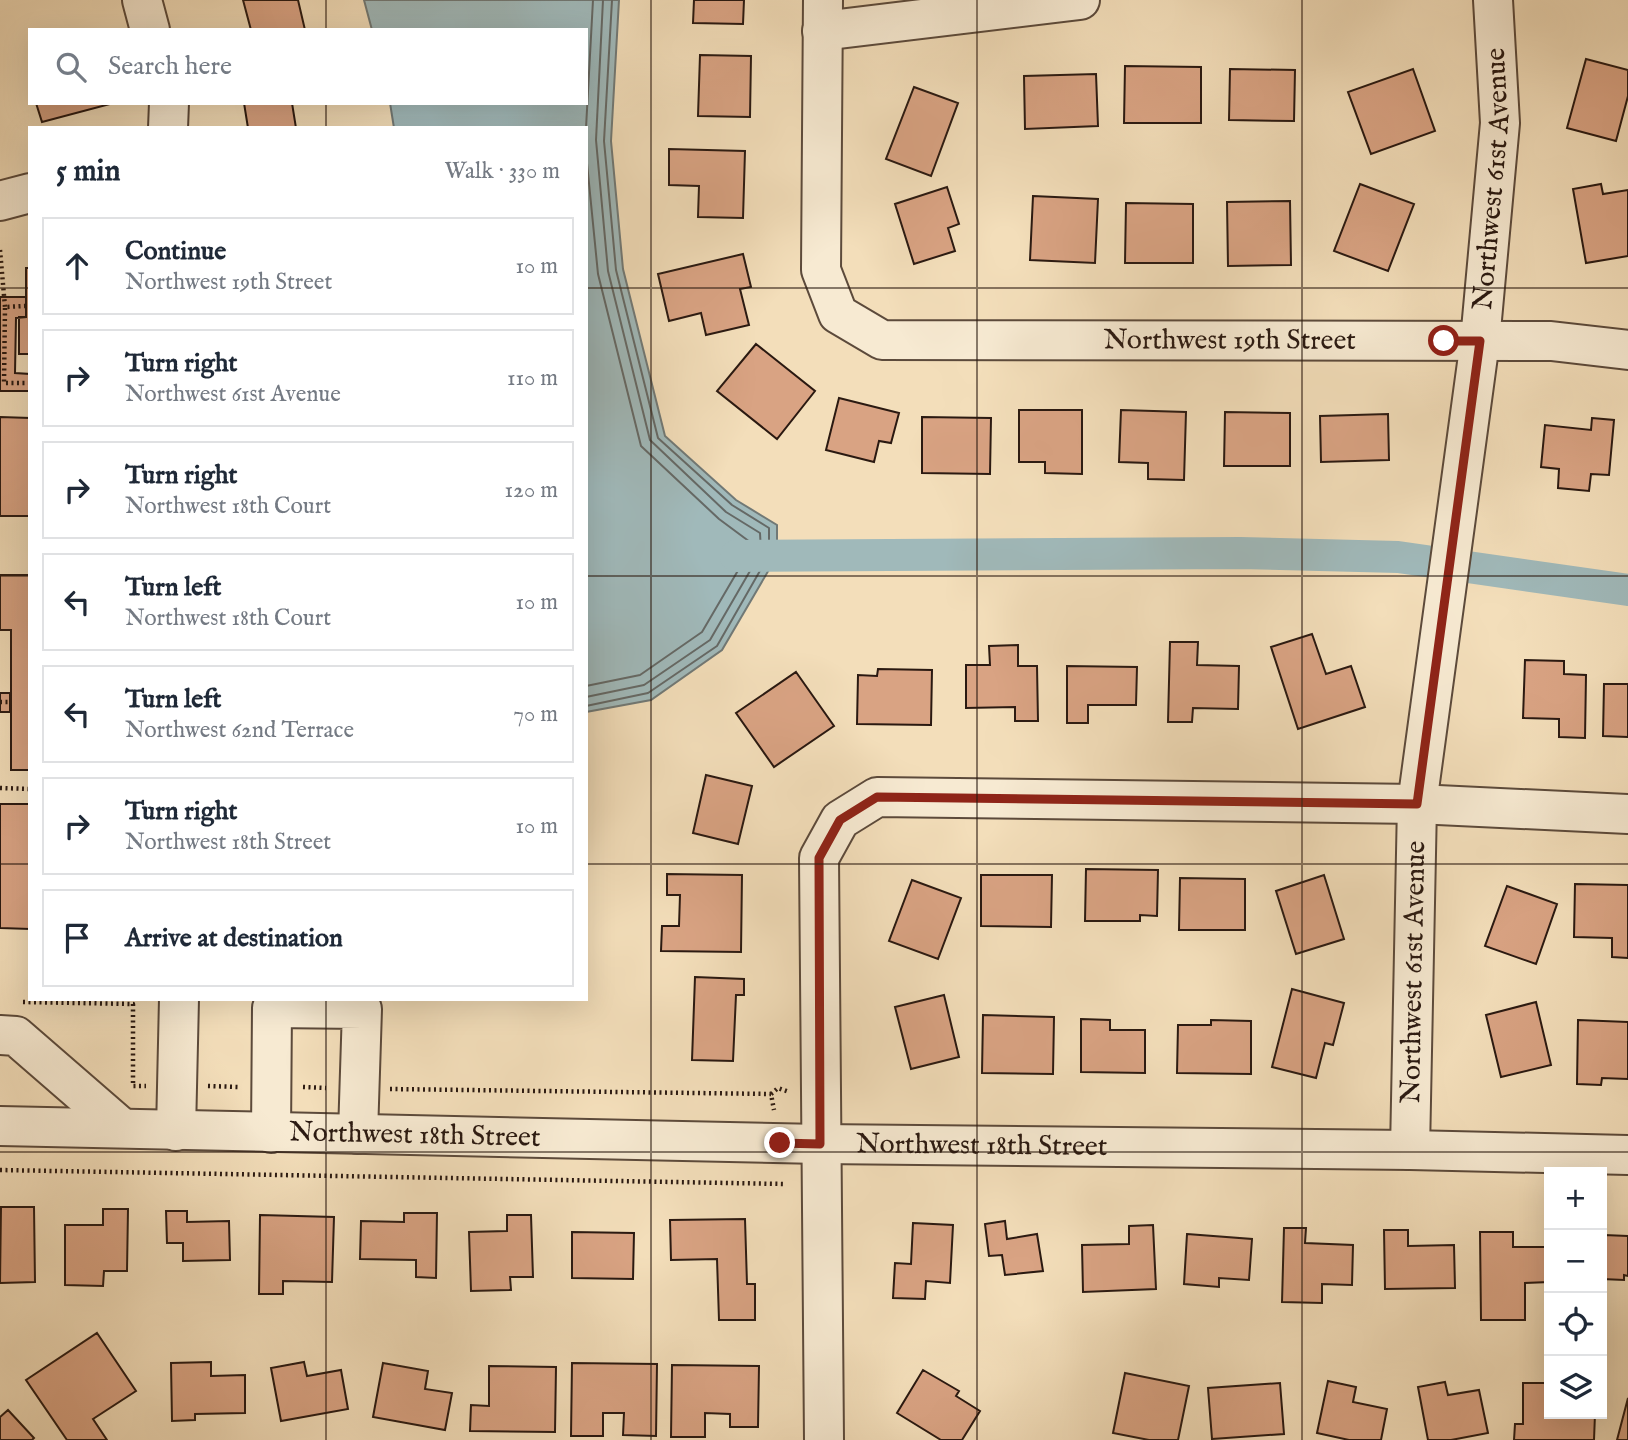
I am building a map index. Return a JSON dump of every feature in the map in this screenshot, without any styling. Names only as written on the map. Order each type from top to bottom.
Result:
[{"type":"street","points":[[142,0],[149,28]]},
{"type":"street","points":[[823,15],[1080,0]]},
{"type":"street","name":"Northwest 61st Avenue","points":[[1410,1150],[1417,804],[1480,341],[1500,122],[1493,0]]},
{"type":"street","name":"Northwest 19th Street","points":[[823,15],[821,270],[838,314],[882,340],[1551,341],[1628,350]]},
{"type":"street","points":[[168,126],[169,105]]},
{"type":"street","points":[[0,201],[28,194]]},
{"type":"street","points":[[824,1440],[819,858],[840,820],[877,797],[1417,804],[1628,814]]},
{"type":"street","points":[[0,1035],[16,1036],[151,1129],[179,1001]]},
{"type":"street","points":[[271,1133],[272,1008],[362,1009],[358,1134]]},
{"type":"street","name":"Northwest 18th Street","points":[[0,1126],[820,1144],[1628,1155]]},
{"type":"path","points":[[0,250],[4,261],[4,383],[28,383]]},
{"type":"path","points":[[5,307],[26,306]]},
{"type":"path","points":[[0,702],[10,702]]},
{"type":"path","points":[[0,788],[28,789]]},
{"type":"path","points":[[16,1000],[28,1000]]},
{"type":"path","points":[[74,1001],[133,1002],[133,1086],[155,1086],[151,1129],[156,1173]]},
{"type":"path","points":[[0,1170],[785,1184]]},
{"type":"water","points":[[364,0],[619,0],[611,141],[623,269],[665,436],[736,500],[777,525],[777,556],[722,650],[651,700],[588,712],[588,126],[394,126],[390,105],[588,105],[588,28],[371,28]]},
{"type":"building","points":[[243,0],[298,0],[305,28],[250,28]]},
{"type":"building","points":[[694,0],[744,0],[743,24],[693,23]]},
{"type":"building","points":[[700,55],[751,56],[750,117],[698,116]]},
{"type":"building","points":[[1586,59],[1628,70],[1628,96],[1616,141],[1567,128]]},
{"type":"building","points":[[1125,66],[1201,67],[1201,123],[1124,123]]},
{"type":"building","points":[[1230,69],[1295,70],[1294,121],[1229,120]]},
{"type":"building","points":[[1413,69],[1435,131],[1371,154],[1348,92]]},
{"type":"building","points":[[1096,74],[1098,126],[1025,129],[1024,76]]},
{"type":"building","points":[[914,87],[958,103],[931,176],[886,159]]},
{"type":"building","points":[[37,105],[106,105],[42,122]]},
{"type":"building","points":[[244,105],[292,105],[296,126],[248,126]]},
{"type":"building","points":[[669,149],[745,151],[743,218],[698,217],[699,186],[669,185]]},
{"type":"building","points":[[1360,184],[1414,204],[1388,271],[1334,251]]},
{"type":"building","points":[[1601,184],[1603,194],[1628,190],[1628,256],[1586,263],[1573,189]]},
{"type":"building","points":[[947,187],[959,224],[948,228],[955,251],[914,264],[895,204]]},
{"type":"building","points":[[1033,196],[1098,199],[1095,263],[1030,260]]},
{"type":"building","points":[[1290,201],[1291,265],[1228,266],[1227,202]]},
{"type":"building","points":[[1126,203],[1193,204],[1193,263],[1125,263]]},
{"type":"building","points":[[743,254],[751,287],[740,289],[749,325],[706,335],[701,313],[669,321],[658,274]]},
{"type":"building","points":[[28,268],[28,354],[19,354],[19,317],[26,317]]},
{"type":"building","points":[[0,297],[26,297],[26,317],[16,318],[15,373],[28,374],[28,391],[0,391]]},
{"type":"building","points":[[756,344],[815,391],[777,439],[717,391]]},
{"type":"building","points":[[839,398],[899,413],[891,443],[879,441],[874,462],[826,450]]},
{"type":"building","points":[[1019,410],[1082,410],[1082,474],[1045,473],[1045,462],[1019,462]]},
{"type":"building","points":[[1121,410],[1186,412],[1184,480],[1148,479],[1148,463],[1119,462]]},
{"type":"building","points":[[1225,412],[1290,413],[1290,466],[1224,466]]},
{"type":"building","points":[[1388,414],[1389,460],[1321,462],[1320,416]]},
{"type":"building","points":[[0,417],[28,418],[28,516],[0,516]]},
{"type":"building","points":[[922,417],[991,418],[990,474],[922,473]]},
{"type":"building","points":[[1592,418],[1614,420],[1609,475],[1591,474],[1589,491],[1558,488],[1559,469],[1541,467],[1545,425],[1591,430]]},
{"type":"building","points":[[0,575],[28,575],[28,770],[11,770],[11,630],[0,630]]},
{"type":"building","points":[[1312,634],[1326,674],[1351,666],[1365,707],[1298,729],[1271,647]]},
{"type":"building","points":[[1170,642],[1198,642],[1197,665],[1239,666],[1238,709],[1193,708],[1192,722],[1168,722]]},
{"type":"building","points":[[1018,645],[1018,666],[1037,666],[1038,721],[1015,721],[1015,707],[966,708],[966,665],[990,665],[989,646]]},
{"type":"building","points":[[1525,660],[1564,661],[1564,674],[1586,675],[1585,738],[1559,737],[1559,719],[1523,718]]},
{"type":"building","points":[[1067,666],[1137,667],[1136,705],[1088,705],[1088,723],[1067,723]]},
{"type":"building","points":[[878,669],[932,670],[931,725],[857,724],[858,675],[877,676]]},
{"type":"building","points":[[796,672],[834,726],[774,767],[736,713]]},
{"type":"building","points":[[1604,684],[1628,684],[1628,737],[1603,736]]},
{"type":"building","points":[[0,693],[10,693],[10,712],[0,712]]},
{"type":"building","points":[[706,775],[752,786],[738,844],[693,833]]},
{"type":"building","points":[[0,804],[28,804],[28,929],[0,928]]},
{"type":"building","points":[[1086,869],[1158,870],[1157,916],[1140,915],[1140,921],[1085,921]]},
{"type":"building","points":[[667,874],[742,875],[741,952],[661,951],[662,926],[679,926],[680,895],[667,895]]},
{"type":"building","points":[[981,875],[1052,875],[1051,927],[981,926]]},
{"type":"building","points":[[1324,875],[1344,939],[1296,954],[1276,891]]},
{"type":"building","points":[[1180,878],[1245,879],[1245,930],[1179,930]]},
{"type":"building","points":[[912,880],[961,898],[938,959],[889,941]]},
{"type":"building","points":[[1575,884],[1628,885],[1628,958],[1612,957],[1612,938],[1574,937]]},
{"type":"building","points":[[1507,886],[1557,904],[1536,964],[1485,946]]},
{"type":"building","points":[[695,977],[744,979],[744,995],[736,995],[733,1061],[692,1060]]},
{"type":"building","points":[[1292,989],[1344,1003],[1333,1045],[1325,1043],[1316,1078],[1272,1067]]},
{"type":"building","points":[[944,995],[959,1057],[911,1069],[895,1007]]},
{"type":"building","points":[[1536,1002],[1551,1065],[1501,1077],[1486,1015]]},
{"type":"building","points":[[983,1015],[1054,1017],[1053,1074],[982,1073]]},
{"type":"building","points":[[1081,1019],[1110,1020],[1110,1030],[1145,1030],[1145,1073],[1081,1072]]},
{"type":"building","points":[[1211,1020],[1251,1021],[1251,1074],[1177,1073],[1178,1025],[1211,1025]]},
{"type":"building","points":[[1578,1020],[1628,1022],[1628,1079],[1602,1078],[1601,1085],[1577,1084]]},
{"type":"building","points":[[1,1207],[34,1207],[35,1282],[0,1283]]},
{"type":"building","points":[[103,1209],[128,1209],[127,1271],[104,1271],[103,1286],[65,1285],[65,1225],[103,1225]]},
{"type":"building","points":[[166,1211],[187,1211],[187,1222],[229,1221],[230,1260],[183,1261],[183,1243],[167,1243]]},
{"type":"building","points":[[404,1213],[437,1213],[436,1278],[416,1277],[416,1260],[360,1259],[361,1221],[404,1222]]},
{"type":"building","points":[[260,1215],[334,1217],[332,1282],[283,1281],[283,1294],[259,1294]]},
{"type":"building","points":[[507,1215],[531,1215],[533,1277],[510,1277],[511,1290],[471,1291],[469,1232],[507,1231]]},
{"type":"building","points":[[745,1219],[747,1284],[755,1284],[755,1320],[719,1320],[717,1259],[671,1260],[670,1220]]},
{"type":"building","points":[[1005,1221],[1007,1239],[1037,1234],[1043,1271],[1005,1275],[1002,1255],[989,1256],[985,1224]]},
{"type":"building","points":[[913,1223],[953,1225],[950,1283],[926,1281],[925,1299],[893,1298],[895,1263],[911,1264]]},
{"type":"building","points":[[1153,1225],[1156,1289],[1083,1292],[1082,1245],[1129,1244],[1129,1226]]},
{"type":"building","points":[[1284,1228],[1306,1228],[1305,1243],[1353,1245],[1352,1285],[1322,1284],[1322,1303],[1282,1302]]},
{"type":"building","points":[[1384,1230],[1408,1230],[1408,1246],[1454,1245],[1455,1288],[1385,1289]]},
{"type":"building","points":[[572,1232],[634,1233],[633,1279],[572,1278]]},
{"type":"building","points":[[1480,1232],[1513,1232],[1513,1247],[1544,1247],[1544,1282],[1525,1283],[1525,1320],[1481,1320]]},
{"type":"building","points":[[1187,1234],[1252,1239],[1249,1280],[1219,1278],[1219,1287],[1184,1284]]},
{"type":"building","points":[[1607,1235],[1628,1236],[1628,1276],[1624,1275],[1624,1280],[1607,1279]]},
{"type":"building","points":[[97,1333],[136,1391],[93,1419],[107,1440],[67,1440],[26,1380]]},
{"type":"building","points":[[211,1362],[211,1376],[245,1375],[245,1413],[195,1414],[195,1420],[172,1421],[171,1363]]},
{"type":"building","points":[[304,1362],[307,1376],[341,1370],[348,1409],[281,1421],[271,1368]]},
{"type":"building","points":[[383,1363],[428,1371],[425,1389],[452,1393],[445,1430],[373,1417]]},
{"type":"building","points":[[572,1363],[657,1364],[656,1436],[623,1435],[624,1413],[603,1413],[603,1436],[571,1436]]},
{"type":"building","points":[[672,1365],[759,1366],[758,1427],[730,1427],[730,1414],[705,1413],[705,1437],[671,1437]]},
{"type":"building","points":[[489,1366],[556,1367],[555,1432],[470,1431],[471,1405],[489,1406]]},
{"type":"building","points":[[923,1370],[959,1391],[956,1396],[980,1411],[962,1440],[941,1440],[897,1413]]},
{"type":"building","points":[[1125,1373],[1189,1386],[1178,1440],[1149,1440],[1113,1433]]},
{"type":"building","points":[[1328,1381],[1356,1387],[1353,1402],[1387,1409],[1381,1440],[1349,1440],[1317,1433]]},
{"type":"building","points":[[1445,1382],[1448,1395],[1479,1390],[1488,1433],[1451,1440],[1428,1440],[1418,1387]]},
{"type":"building","points":[[1280,1383],[1284,1434],[1212,1439],[1208,1388]]},
{"type":"building","points":[[1523,1383],[1544,1383],[1544,1419],[1595,1419],[1594,1440],[1514,1440],[1515,1424],[1523,1424]]},
{"type":"building","points":[[1628,1398],[1628,1440],[1617,1440]]},
{"type":"building","points":[[8,1410],[34,1438],[32,1440],[0,1440],[0,1417]]},
{"type":"waterway","points":[[736,556],[1240,553],[1398,557],[1628,590]]},
{"type":"route","points":[[780,1143],[820,1144],[819,858],[840,820],[877,797],[1417,804],[1480,341],[1444,341]]}]
